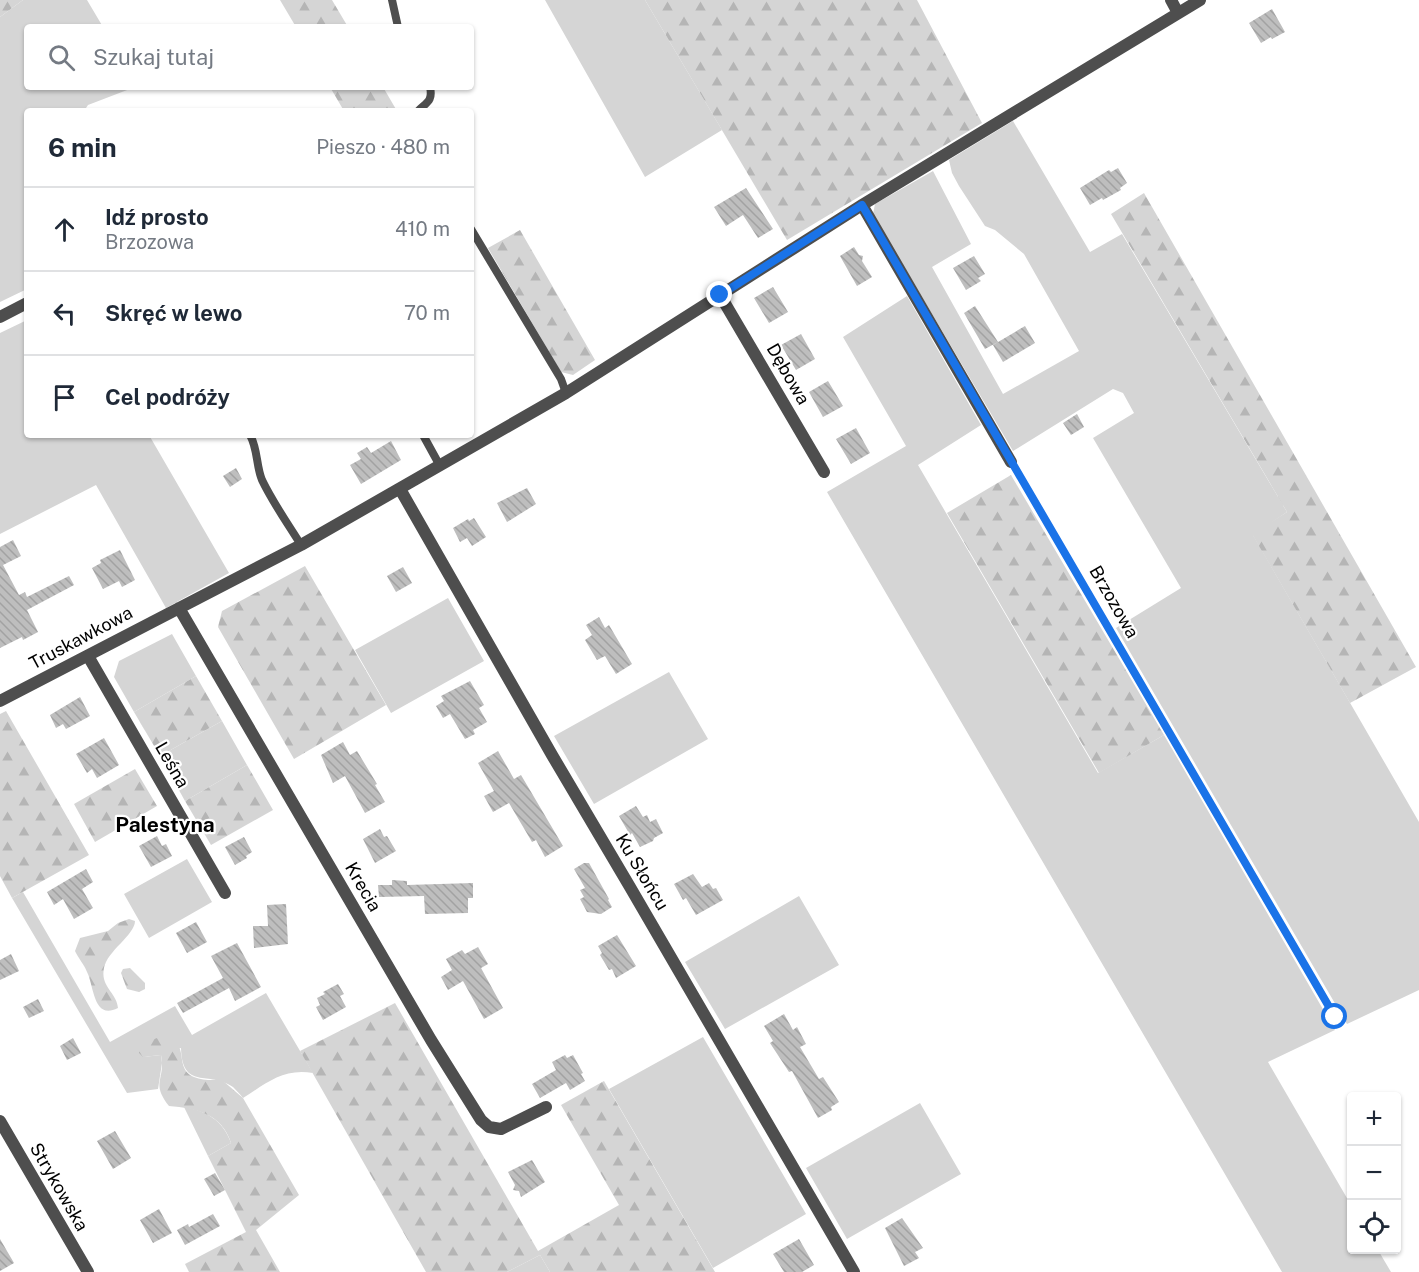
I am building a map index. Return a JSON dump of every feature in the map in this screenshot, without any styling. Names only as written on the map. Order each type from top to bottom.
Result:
[{"type":"street","points":[[1171,0],[1178,13]]},
{"type":"street","name":"Truskawkowa","points":[[0,701],[301,545],[566,393],[862,205],[1200,0]]},
{"type":"street","points":[[862,205],[1011,462]]},
{"type":"street","name":"Dębowa","points":[[720,295],[824,472]]},
{"type":"street","points":[[0,317],[24,305]]},
{"type":"street","name":"Ku Słońcu","points":[[400,489],[552,755],[854,1272]]},
{"type":"street","name":"Krecia","points":[[179,608],[431,1040],[481,1120],[489,1126],[501,1129],[546,1107]]},
{"type":"street","name":"Leśna","points":[[88,656],[225,893]]},
{"type":"street","name":"Strykowska","points":[[0,1121],[88,1272]]},
{"type":"lane","points":[[392,0],[397,24]]},
{"type":"lane","points":[[422,108],[429,102],[432,95],[431,90]]},
{"type":"lane","points":[[474,234],[561,379],[566,393]]},
{"type":"lane","points":[[252,438],[256,464],[262,481],[301,545]]},
{"type":"lane","points":[[425,438],[440,466]]},
{"type":"path","name":"Brzozowa","points":[[1011,462],[1335,1017]]},
{"type":"green space","points":[[0,0],[23,0],[0,17]]},
{"type":"green space","points":[[23,0],[87,0],[101,24],[24,24],[24,90],[127,90],[88,105],[86,108],[24,108],[24,290],[0,302],[0,17]]},
{"type":"green space","points":[[280,0],[332,0],[346,24],[294,24]]},
{"type":"green space","points":[[545,0],[645,0],[722,130],[645,177]]},
{"type":"green space","points":[[645,0],[917,0],[982,123],[787,240]]},
{"type":"green space","points":[[332,90],[385,90],[395,108],[342,108]]},
{"type":"green space","points":[[1013,121],[1090,252],[1122,234],[1287,512],[1253,535],[1419,822],[1419,990],[1347,1024],[1116,628],[1181,588],[1093,438],[1134,413],[1123,393],[1113,389],[1013,451],[873,214],[875,204],[933,171],[971,244],[932,267],[1003,394],[1079,351],[1024,254],[995,230],[985,226],[952,173],[949,160]]},
{"type":"green space","points":[[1144,193],[1416,667],[1350,703],[1252,534],[1287,512],[1111,214]]},
{"type":"green space","points":[[520,230],[595,360],[573,375],[561,372],[488,248]]},
{"type":"green space","points":[[907,296],[981,425],[918,465],[1098,773],[1164,735],[1335,1030],[1268,1062],[1347,1198],[1347,1254],[1380,1254],[1391,1272],[1282,1272],[827,492],[906,446],[843,337]]},
{"type":"green space","points":[[24,321],[24,438],[151,438],[229,573],[166,608],[96,485],[0,534],[0,333]]},
{"type":"green space","points":[[1011,475],[1164,735],[1099,773],[947,513]]},
{"type":"green space","points":[[305,566],[386,705],[294,759],[218,627],[222,611]]},
{"type":"green space","points":[[448,598],[484,661],[391,713],[355,650]]},
{"type":"green space","points":[[172,634],[196,676],[134,712],[114,677],[119,661]]},
{"type":"green space","points":[[669,672],[708,739],[594,804],[554,736]]},
{"type":"green space","points":[[196,676],[222,721],[160,756],[134,712]]},
{"type":"green space","points":[[6,711],[89,855],[12,898],[0,876],[0,714]]},
{"type":"green space","points":[[222,721],[247,765],[185,801],[160,756]]},
{"type":"green space","points":[[247,765],[273,810],[211,845],[185,801]]},
{"type":"green space","points":[[135,769],[157,806],[95,842],[74,804]]},
{"type":"green space","points":[[187,859],[212,902],[149,938],[124,894]]},
{"type":"green space","points":[[23,892],[110,1042],[175,1006],[192,1035],[266,993],[313,1073],[284,1075],[243,1098],[233,1087],[224,1082],[192,1075],[186,1070],[181,1048],[143,1057],[161,1055],[158,1089],[127,1093],[12,898]]},
{"type":"green space","points":[[799,896],[839,965],[725,1029],[685,962]]},
{"type":"green space","points":[[129,919],[135,921],[134,926],[110,955],[103,975],[118,1008],[110,1011],[104,1010],[96,1000],[87,972],[75,951],[80,938],[108,931],[118,923]]},
{"type":"green space","points":[[130,968],[145,983],[145,989],[139,992],[127,989],[121,973],[123,969]]},
{"type":"green space","points":[[395,1003],[538,1251],[619,1205],[561,1105],[604,1081],[715,1272],[550,1272],[540,1255],[507,1272],[426,1272],[300,1051]]},
{"type":"green space","points":[[703,1037],[806,1214],[713,1268],[609,1089]]},
{"type":"green space","points":[[157,1038],[176,1042],[184,1067],[194,1077],[222,1080],[243,1098],[299,1195],[256,1230],[280,1272],[189,1272],[185,1264],[246,1232],[208,1156],[231,1143],[227,1133],[215,1119],[207,1114],[169,1106],[163,1098],[159,1086],[162,1070],[161,1055],[143,1057],[137,1046]]},
{"type":"green space","points":[[920,1103],[961,1174],[847,1239],[806,1168]]},
{"type":"green space","points":[[184,1107],[200,1111],[213,1118],[223,1128],[231,1143],[208,1156]]},
{"type":"green space","points":[[540,1255],[550,1272],[507,1272]]},
{"type":"building","points":[[1272,9],[1285,32],[1261,43],[1249,23]]},
{"type":"building","points":[[1118,168],[1127,183],[1120,188],[1121,190],[1090,205],[1080,188],[1109,170],[1111,172]]},
{"type":"building","points":[[746,188],[773,229],[758,238],[743,215],[726,226],[714,207]]},
{"type":"building","points":[[854,247],[859,255],[863,256],[862,261],[872,277],[857,286],[840,256]]},
{"type":"building","points":[[974,256],[985,274],[978,278],[981,281],[966,290],[953,268]]},
{"type":"building","points":[[773,287],[788,312],[769,323],[754,298]]},
{"type":"building","points":[[975,306],[998,342],[985,349],[964,313]]},
{"type":"building","points":[[1025,326],[1035,343],[1003,362],[993,345]]},
{"type":"building","points":[[801,334],[815,359],[796,370],[781,345]]},
{"type":"building","points":[[828,381],[843,406],[823,417],[809,392]]},
{"type":"building","points":[[1077,414],[1084,427],[1071,435],[1063,423]]},
{"type":"building","points":[[856,428],[870,453],[851,464],[836,439]]},
{"type":"building","points":[[391,441],[401,460],[361,484],[350,465],[361,459],[357,453],[367,447],[371,453]]},
{"type":"building","points":[[236,468],[242,479],[230,487],[223,476]]},
{"type":"building","points":[[527,488],[536,504],[507,522],[497,503]]},
{"type":"building","points":[[474,518],[486,537],[472,546],[467,538],[460,542],[453,528]]},
{"type":"building","points":[[13,540],[21,556],[3,565],[19,595],[25,592],[27,597],[69,576],[74,585],[27,610],[38,632],[0,648],[0,547]]},
{"type":"building","points":[[120,550],[135,580],[122,587],[119,581],[103,589],[92,568],[101,563],[100,560]]},
{"type":"building","points":[[403,567],[412,583],[396,592],[387,576]]},
{"type":"building","points":[[599,617],[605,628],[609,625],[632,664],[616,674],[605,656],[597,660],[585,640],[592,635],[586,625]]},
{"type":"building","points":[[470,681],[484,705],[479,708],[487,722],[473,730],[475,734],[465,739],[450,714],[443,718],[436,706],[444,701],[441,696]]},
{"type":"building","points":[[80,697],[90,716],[66,729],[63,724],[56,728],[50,715]]},
{"type":"building","points":[[104,738],[119,765],[97,778],[92,769],[87,773],[76,754]]},
{"type":"building","points":[[343,742],[350,755],[357,751],[385,802],[365,813],[345,776],[333,783],[321,755]]},
{"type":"building","points":[[498,751],[514,779],[521,775],[563,846],[545,857],[536,840],[532,842],[509,803],[493,812],[484,796],[494,791],[478,763]]},
{"type":"building","points":[[636,806],[643,817],[647,815],[650,822],[656,819],[663,833],[640,847],[619,816]]},
{"type":"building","points":[[380,829],[396,851],[375,863],[363,839]]},
{"type":"building","points":[[157,836],[162,846],[166,844],[172,856],[151,867],[139,846]]},
{"type":"building","points":[[244,837],[252,852],[235,865],[225,847]]},
{"type":"building","points":[[584,863],[589,863],[612,907],[601,914],[587,912],[580,899],[584,897],[580,890],[585,888],[574,869]]},
{"type":"building","points":[[86,869],[93,882],[82,889],[93,908],[74,919],[63,899],[54,905],[47,892]]},
{"type":"building","points":[[693,874],[702,887],[709,883],[713,889],[716,888],[723,900],[696,915],[686,898],[683,900],[674,884]]},
{"type":"building","points":[[392,880],[407,881],[407,885],[473,883],[473,898],[468,898],[468,913],[425,914],[424,896],[379,897],[378,885],[392,885]]},
{"type":"building","points":[[286,904],[288,944],[254,948],[253,926],[268,926],[267,905]]},
{"type":"building","points":[[196,922],[207,942],[187,953],[176,933]]},
{"type":"building","points":[[617,935],[636,966],[616,978],[612,969],[609,970],[600,955],[602,953],[598,946]]},
{"type":"building","points":[[237,943],[261,987],[235,1001],[229,988],[183,1013],[177,1003],[223,978],[211,956]]},
{"type":"building","points":[[478,947],[488,964],[481,968],[503,1008],[484,1019],[463,981],[448,990],[441,977],[452,970],[446,959],[462,950],[465,954]]},
{"type":"building","points":[[11,954],[19,971],[0,980],[0,960]]},
{"type":"building","points":[[338,984],[344,994],[340,996],[346,1007],[323,1020],[316,1007],[320,1005],[317,998]]},
{"type":"building","points":[[38,999],[44,1011],[29,1018],[23,1007]]},
{"type":"building","points":[[784,1014],[793,1030],[797,1027],[806,1044],[800,1047],[819,1079],[823,1077],[839,1102],[831,1107],[832,1110],[818,1118],[792,1071],[789,1072],[770,1043],[773,1041],[764,1026]]},
{"type":"building","points":[[73,1038],[81,1053],[67,1060],[60,1046]]},
{"type":"building","points":[[565,1055],[567,1058],[573,1055],[585,1081],[570,1090],[566,1083],[540,1098],[532,1084],[556,1070],[552,1062]]},
{"type":"building","points":[[115,1131],[131,1158],[113,1169],[97,1141]]},
{"type":"building","points":[[532,1160],[545,1182],[521,1197],[519,1191],[513,1190],[515,1185],[508,1172]]},
{"type":"building","points":[[215,1173],[225,1190],[214,1196],[204,1179]]},
{"type":"building","points":[[159,1209],[172,1233],[153,1243],[140,1220]]},
{"type":"building","points":[[213,1214],[220,1226],[185,1245],[177,1230],[188,1224],[189,1227]]},
{"type":"building","points":[[902,1218],[923,1248],[915,1252],[919,1258],[904,1266],[885,1228]]},
{"type":"building","points":[[0,1239],[14,1263],[0,1271]]},
{"type":"building","points":[[799,1239],[814,1265],[802,1272],[784,1272],[773,1254]]},
{"type":"district","name":"Palestyna","points":[[165,825]]},
{"type":"route","points":[[720,295],[862,205],[1335,1017]]}]
